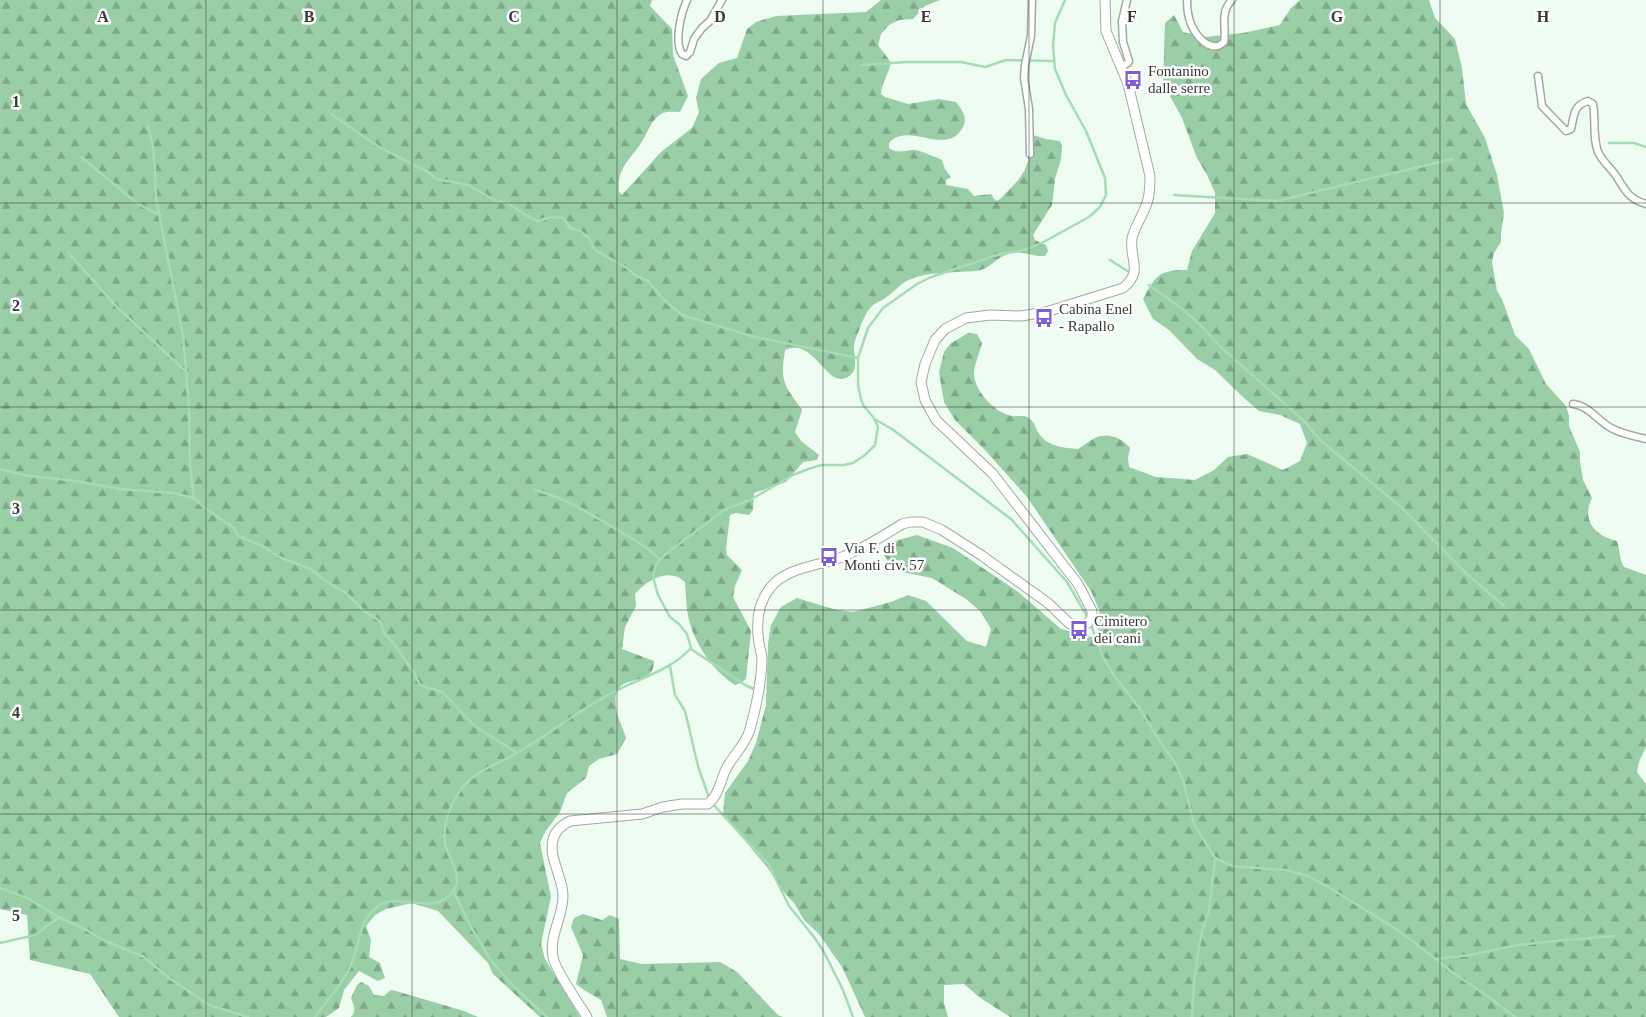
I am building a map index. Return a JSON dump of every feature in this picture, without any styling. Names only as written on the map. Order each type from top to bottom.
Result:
[{"type":"street","points":[[687,0],[680,21],[678,49],[686,56],[690,52],[694,39],[710,20],[722,0]]},
{"type":"street","points":[[1030,154],[1029,109],[1024,78],[1031,36],[1032,0]]},
{"type":"street","points":[[587,1017],[553,959],[552,936],[563,895],[551,847],[556,831],[570,821],[642,814],[663,807],[682,804],[708,804],[714,799],[726,770],[747,738],[750,728],[762,658],[758,615],[762,601],[777,580],[787,574],[842,557],[902,524],[923,522],[942,530],[981,555],[1048,603],[1070,624],[1079,626],[1088,623],[1092,618],[1092,611],[1078,584],[993,474],[936,420],[925,400],[921,382],[925,364],[935,340],[945,328],[966,318],[990,315],[1021,316],[1046,312],[1123,288],[1130,283],[1135,274],[1132,247],[1133,236],[1147,202],[1150,191],[1150,176],[1128,84],[1106,31],[1105,0]]},
{"type":"street","points":[[1120,67],[1128,63],[1123,42],[1122,21],[1127,0]]},
{"type":"street","points":[[1187,0],[1187,8],[1192,26],[1201,40],[1207,45],[1216,47],[1221,46],[1224,42],[1224,12],[1232,0]]},
{"type":"street","points":[[1538,76],[1542,106],[1566,131],[1571,129],[1573,115],[1582,103],[1588,101],[1593,104],[1595,134],[1599,154],[1616,175],[1627,194],[1638,202],[1646,204]]},
{"type":"street","points":[[1573,404],[1585,407],[1597,418],[1621,433],[1646,439]]},
{"type":"green space","points":[[0,0],[652,0],[650,6],[672,29],[673,55],[688,96],[680,112],[663,113],[652,124],[622,170],[619,192],[622,195],[661,152],[692,128],[699,112],[696,98],[701,79],[719,63],[737,58],[747,29],[756,22],[776,16],[866,12],[881,0],[940,0],[925,6],[913,19],[899,20],[889,25],[881,34],[878,45],[889,60],[890,65],[881,94],[908,104],[939,99],[956,102],[964,114],[963,127],[956,136],[947,139],[938,140],[906,135],[897,137],[889,143],[889,148],[899,151],[916,150],[942,160],[945,169],[951,177],[946,180],[946,185],[968,189],[974,196],[991,194],[997,201],[1024,172],[1029,157],[1031,136],[1060,141],[1062,146],[1061,159],[1055,179],[1052,205],[1033,235],[1035,240],[1046,245],[1048,251],[1045,256],[1013,253],[1004,256],[981,270],[935,273],[905,282],[886,298],[873,305],[868,311],[855,342],[855,368],[846,378],[839,379],[832,376],[804,350],[795,348],[785,350],[783,377],[787,388],[802,410],[795,432],[801,441],[819,455],[817,460],[803,462],[786,482],[754,493],[753,510],[749,515],[736,513],[730,515],[727,555],[742,570],[735,586],[733,597],[751,631],[746,679],[735,685],[720,673],[706,657],[696,639],[689,620],[685,582],[675,576],[658,577],[642,586],[635,594],[636,606],[625,627],[622,649],[654,661],[652,670],[647,676],[620,687],[616,695],[616,707],[626,738],[617,754],[599,759],[589,766],[586,778],[567,793],[560,812],[545,832],[540,843],[551,897],[541,944],[545,959],[580,1017],[540,1017],[493,974],[488,963],[438,911],[412,903],[386,909],[375,915],[366,926],[371,940],[369,957],[380,963],[385,978],[378,981],[359,971],[344,990],[339,1008],[326,1017],[119,1017],[90,974],[30,960],[27,915],[0,909]]},
{"type":"green space","points":[[1300,0],[1429,0],[1435,18],[1455,39],[1462,68],[1466,104],[1485,138],[1497,175],[1504,213],[1501,242],[1494,253],[1492,262],[1497,291],[1502,299],[1515,335],[1529,349],[1546,384],[1566,406],[1569,426],[1580,452],[1583,480],[1592,498],[1588,513],[1592,526],[1602,535],[1617,541],[1624,567],[1646,575],[1646,747],[1639,762],[1637,772],[1646,784],[1646,1017],[1010,1017],[979,997],[964,984],[944,985],[944,1003],[948,1017],[865,1017],[842,967],[819,934],[804,920],[770,871],[723,814],[725,793],[748,761],[756,743],[766,705],[768,644],[771,625],[781,607],[797,598],[833,609],[853,612],[891,602],[908,595],[926,601],[967,641],[986,647],[991,629],[981,612],[966,599],[932,578],[892,570],[883,552],[898,540],[917,535],[953,548],[1017,591],[1061,629],[1111,642],[1098,630],[1099,610],[1091,591],[1027,497],[955,420],[944,402],[939,372],[944,352],[950,344],[968,333],[977,334],[982,343],[974,372],[977,386],[986,400],[1005,414],[1028,417],[1040,435],[1053,444],[1078,449],[1100,436],[1114,437],[1123,441],[1130,448],[1129,467],[1156,477],[1195,480],[1214,470],[1228,457],[1247,454],[1283,470],[1300,461],[1307,443],[1300,424],[1280,415],[1259,411],[1215,370],[1197,359],[1169,330],[1153,319],[1143,299],[1151,284],[1159,276],[1170,271],[1187,270],[1192,251],[1215,213],[1215,193],[1197,158],[1182,118],[1163,83],[1165,23],[1174,15],[1183,32],[1205,37],[1243,33],[1280,25],[1291,8]]},
{"type":"green space","points":[[583,914],[602,920],[610,915],[619,919],[620,959],[642,964],[720,962],[737,972],[778,1015],[783,1017],[607,1017],[601,1000],[576,984],[583,955],[571,927],[574,918]]},
{"type":"green space","points":[[361,982],[369,986],[374,995],[384,996],[391,990],[396,991],[478,1017],[351,1017],[354,1006],[351,998],[357,985]]},
{"type":"waterway","points":[[315,1017],[348,972],[366,919],[377,907],[396,901],[427,904],[437,902],[446,898],[454,890],[457,878],[446,849],[445,826],[451,808],[465,785],[482,771],[517,753],[598,701],[673,663],[691,648],[687,634],[670,617],[658,595],[653,577],[656,564],[667,553],[724,510],[750,500],[793,475],[811,468],[822,465],[853,463],[875,445],[878,427],[874,418],[863,405],[860,395],[858,358],[868,328],[883,308],[917,284],[931,277],[1000,254],[1020,251],[1040,244],[1089,217],[1100,207],[1106,195],[1105,178],[1086,131],[1066,95],[1055,69],[1053,45],[1055,23],[1065,0]]},
{"type":"waterway","points":[[862,65],[907,62],[961,62],[985,67],[1006,60],[1054,61]]},
{"type":"waterway","points":[[331,114],[379,147],[428,172],[436,179],[468,185],[496,201],[508,203],[538,221],[551,217],[564,218],[570,228],[580,231],[589,238],[595,250],[627,268],[636,276],[648,281],[664,300],[682,315],[751,336],[858,358]]},
{"type":"waterway","points":[[148,126],[153,147],[156,198],[183,335],[189,407],[190,465],[194,498]]},
{"type":"waterway","points":[[1609,143],[1634,143],[1646,147]]},
{"type":"waterway","points":[[81,157],[137,203],[159,215]]},
{"type":"waterway","points":[[1174,195],[1277,201],[1452,159]]},
{"type":"waterway","points":[[68,252],[114,304],[185,371]]},
{"type":"waterway","points":[[1110,260],[1129,272]]},
{"type":"waterway","points":[[1149,285],[1197,322],[1222,348],[1305,422],[1320,440],[1401,507],[1466,573],[1504,606]]},
{"type":"waterway","points":[[876,420],[892,429],[1011,519],[1067,582],[1088,618]]},
{"type":"waterway","points":[[0,469],[23,475],[76,481],[120,489],[173,493],[194,498],[206,509],[234,528],[238,536],[265,547],[279,557],[311,569],[327,582],[346,593],[364,611],[380,621],[384,633],[413,671],[420,685],[442,692],[475,726],[517,753]]},
{"type":"waterway","points":[[535,490],[557,497],[586,512],[639,543],[660,560]]},
{"type":"waterway","points":[[1091,625],[1103,657],[1174,761],[1183,780],[1194,824],[1215,858],[1232,866],[1286,870],[1308,876],[1393,927],[1515,1017]]},
{"type":"waterway","points":[[691,649],[745,685],[756,690]]},
{"type":"waterway","points":[[670,666],[675,695],[685,711],[698,766],[709,798]]},
{"type":"waterway","points":[[712,803],[769,865],[789,906],[824,952],[843,990],[853,1017]]},
{"type":"waterway","points":[[1192,1017],[1199,946],[1209,911],[1215,858]]},
{"type":"waterway","points":[[0,888],[27,898],[105,941],[144,957],[169,978],[209,1005],[248,1017]]},
{"type":"waterway","points":[[453,890],[471,927],[490,959],[512,985],[547,1017]]},
{"type":"waterway","points":[[0,943],[35,935],[59,917]]},
{"type":"waterway","points":[[1435,959],[1470,955],[1518,945],[1614,936]]},
{"type":"place","name":"Fontanino dalle serre","points":[[1133,80]]},
{"type":"place","name":"Cabina Enel - Rapallo","points":[[1044,318]]},
{"type":"place","name":"Via F. di Monti civ. 57","points":[[829,557]]},
{"type":"place","name":"Cimitero dei cani","points":[[1079,630]]}]
